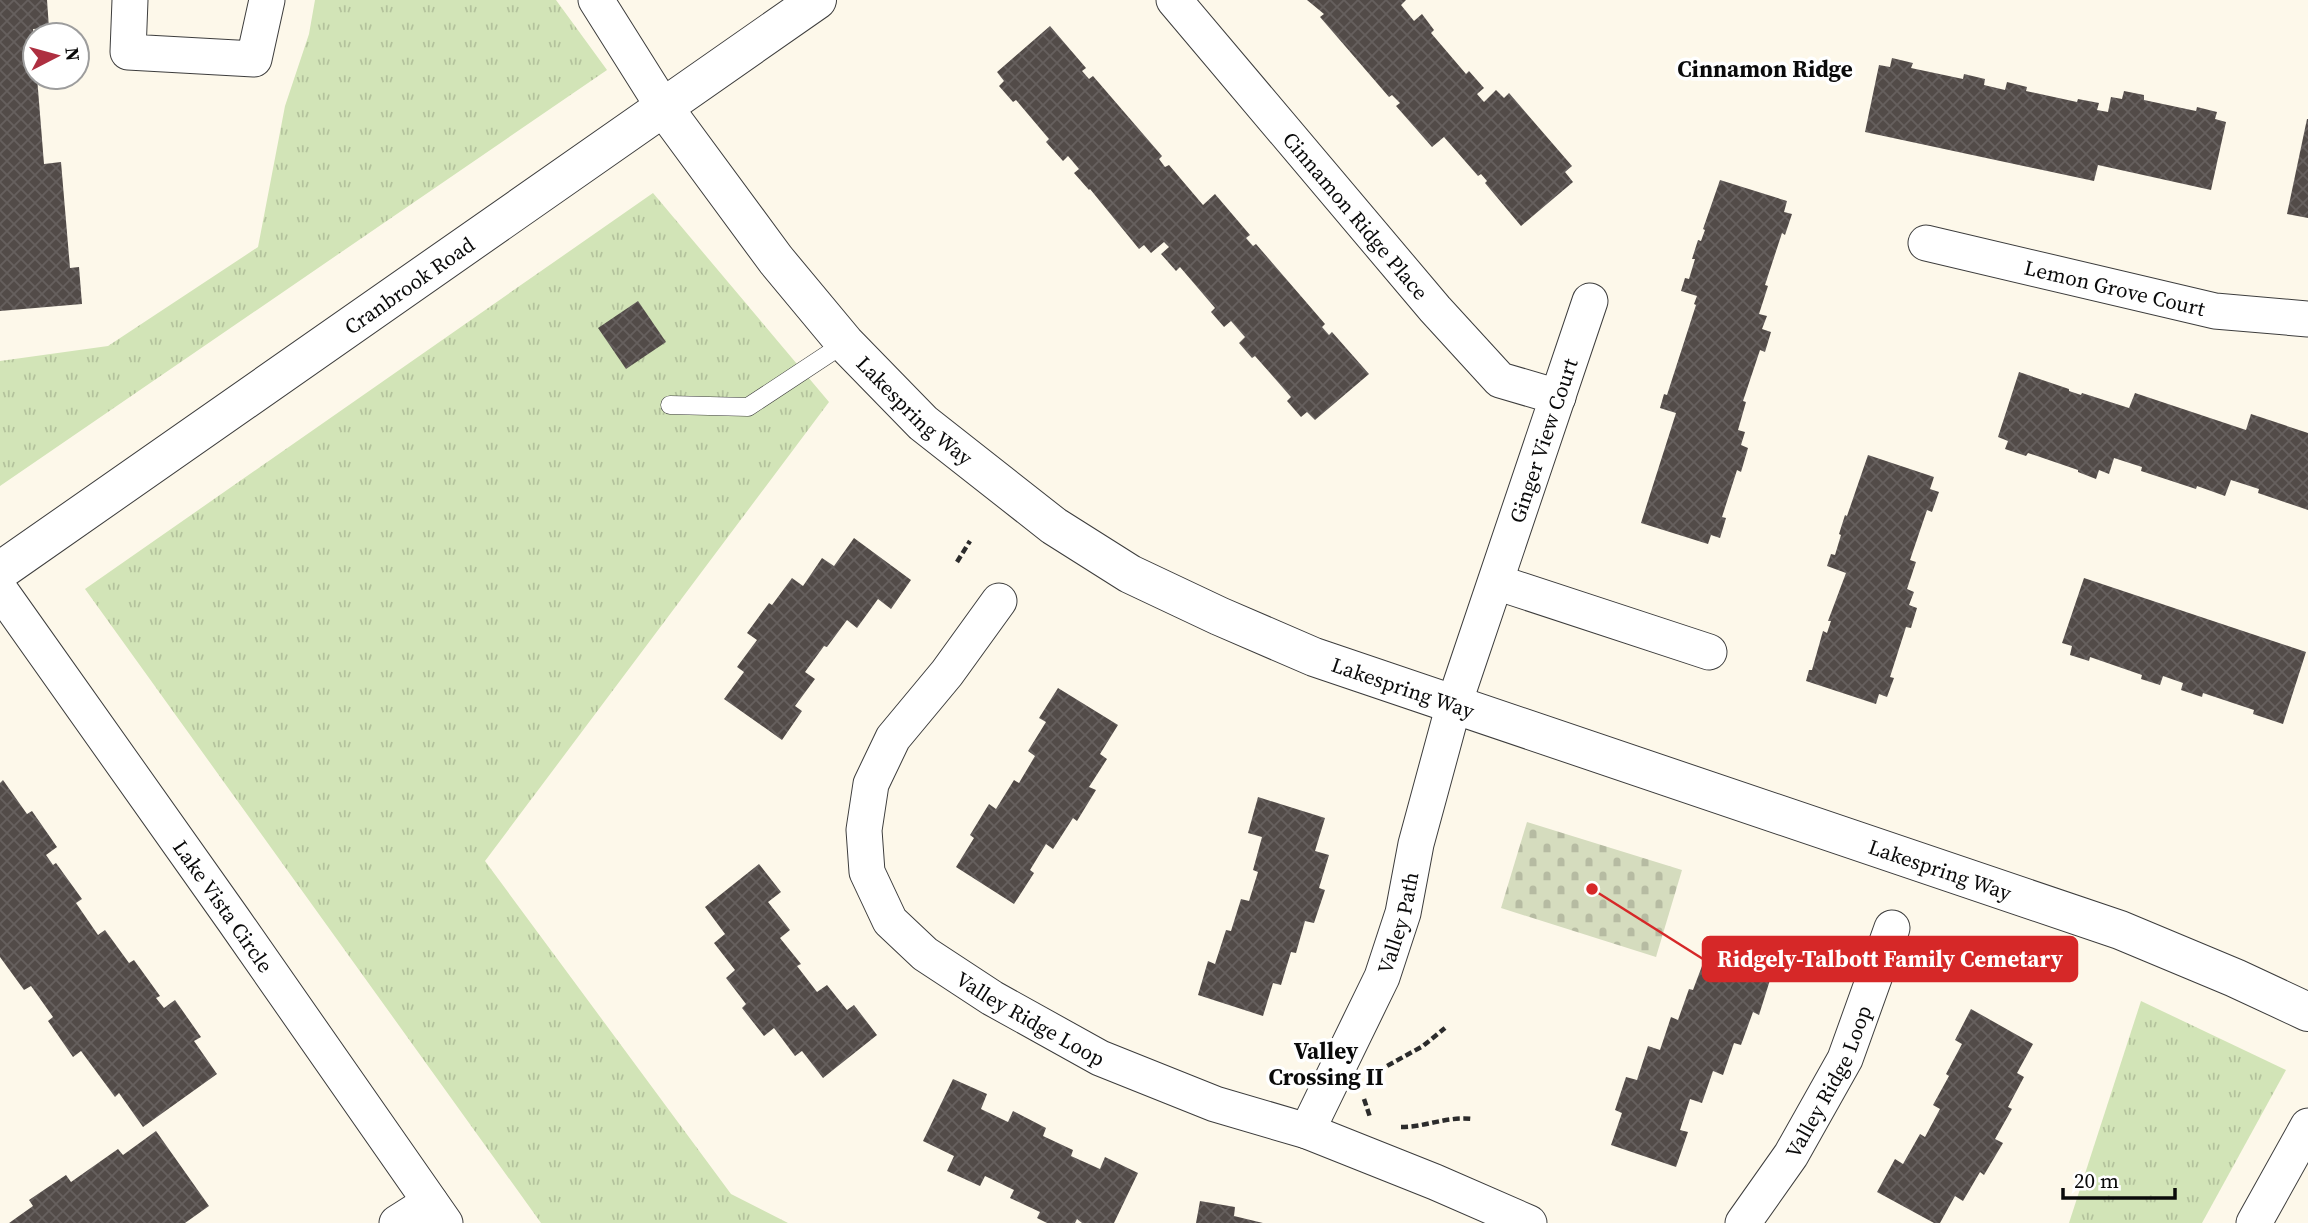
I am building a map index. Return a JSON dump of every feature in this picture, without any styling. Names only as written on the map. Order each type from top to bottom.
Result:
[{"type":"street","points":[[130,0],[128,52],[254,59],[267,0]]},
{"type":"street","points":[[596,0],[664,108]]},
{"type":"street","name":"Cranbrook Road","points":[[0,571],[817,0]]},
{"type":"street","name":"Cinnamon Ridge Place","points":[[1174,0],[1435,309],[1500,380],[1558,397]]},
{"type":"street","name":"Lakespring Way","points":[[664,108],[776,260],[845,342],[934,432],[1054,526],[1130,574],[1314,657],[2120,930],[2308,1012]]},
{"type":"street","name":"Lemon Grove Court","points":[[1926,243],[2215,311],[2308,319]]},
{"type":"street","name":"Ginger View Court","points":[[1454,704],[1590,301]]},
{"type":"street","points":[[1496,582],[1709,652]]},
{"type":"street","name":"Lake Vista Circle","points":[[0,590],[437,1212]]},
{"type":"street","name":"Valley Ridge Loop","points":[[999,601],[947,673],[893,738],[871,784],[864,830],[867,872],[890,921],[925,954],[992,998],[1100,1058],[1215,1104],[1307,1132],[1435,1182],[1529,1223]]},
{"type":"street","name":"Valley Path","points":[[1307,1132],[1382,977],[1403,913],[1416,844],[1454,704]]},
{"type":"street","name":"Valley Ridge Loop","points":[[1743,1223],[1791,1155],[1845,1059],[1892,928]]},
{"type":"street","points":[[2255,1223],[2308,1126]]},
{"type":"street","points":[[397,1223],[437,1212]]},
{"type":"lane","points":[[670,405],[748,407],[845,342]]},
{"type":"path","points":[[957,562],[970,541]]},
{"type":"path","points":[[1370,1079],[1379,1070],[1423,1046],[1445,1028]]},
{"type":"path","points":[[1365,1088],[1363,1101],[1367,1113],[1375,1122]]},
{"type":"path","points":[[1399,1127],[1456,1117],[1473,1119]]},
{"type":"green space","points":[[315,0],[556,0],[607,70],[0,486],[0,361],[108,346],[258,247],[285,106],[309,34]]},
{"type":"green space","points":[[653,193],[829,402],[485,861],[731,1194],[788,1223],[541,1223],[85,589]]},
{"type":"green space","points":[[1527,822],[1682,870],[1656,957],[1501,908]]},
{"type":"green space","points":[[2141,1001],[2286,1070],[2202,1223],[2069,1223]]},
{"type":"building","points":[[0,0],[47,0],[48,21],[21,21],[21,91],[38,91],[44,164],[61,162],[70,268],[79,267],[82,304],[0,311]]},
{"type":"building","points":[[1307,0],[1406,0],[1401,5],[1414,21],[1422,14],[1434,30],[1431,33],[1466,74],[1469,71],[1484,88],[1477,94],[1484,102],[1496,90],[1504,98],[1509,93],[1572,166],[1565,172],[1573,182],[1521,226],[1485,183],[1487,181],[1481,174],[1478,176],[1444,137],[1432,147],[1396,106],[1400,103],[1392,95],[1389,97],[1320,17],[1324,14]]},
{"type":"building","points":[[1050,26],[1086,68],[1082,71],[1089,79],[1093,76],[1162,156],[1159,159],[1165,167],[1169,165],[1203,205],[1215,194],[1250,235],[1246,238],[1253,246],[1256,244],[1325,324],[1322,327],[1329,335],[1332,332],[1369,374],[1315,420],[1307,412],[1301,417],[1287,401],[1291,397],[1255,356],[1252,358],[1239,343],[1245,337],[1231,321],[1224,327],[1211,312],[1215,308],[1180,267],[1176,271],[1161,254],[1169,247],[1164,242],[1151,253],[1144,245],[1139,249],[1074,173],[1079,169],[1068,156],[1063,161],[1046,142],[1049,139],[1016,100],[1013,102],[999,86],[1004,81],[997,72]]},
{"type":"building","points":[[1892,58],[1913,63],[1911,68],[1963,79],[1964,74],[1985,79],[1984,85],[2005,90],[2007,82],[2027,87],[2026,91],[2077,102],[2078,99],[2099,103],[2097,110],[2108,112],[2111,97],[2122,99],[2124,91],[2144,95],[2144,100],[2196,111],[2197,107],[2217,112],[2215,119],[2226,122],[2211,190],[2098,165],[2094,181],[1865,132],[1879,65],[1890,67]]},
{"type":"building","points":[[2308,119],[2308,218],[2287,214]]},
{"type":"building","points":[[1720,180],[1787,201],[1784,212],[1792,214],[1785,235],[1782,233],[1765,285],[1768,286],[1759,314],[1767,316],[1762,329],[1771,332],[1765,352],[1760,350],[1743,401],[1746,402],[1738,430],[1745,432],[1741,445],[1748,448],[1741,472],[1737,470],[1722,517],[1726,518],[1720,538],[1711,535],[1708,544],[1641,523],[1676,413],[1660,408],[1664,394],[1667,395],[1696,305],[1697,296],[1681,291],[1685,278],[1689,279],[1695,259],[1692,259],[1698,240],[1701,241],[1705,230],[1703,229]]},
{"type":"building","points":[[638,301],[666,342],[626,369],[598,328]]},
{"type":"building","points":[[2019,372],[2081,395],[2082,393],[2129,408],[2135,393],[2246,430],[2251,414],[2308,433],[2308,510],[2258,493],[2259,489],[2231,480],[2225,496],[2141,471],[2142,467],[2114,458],[2109,474],[2099,470],[2096,479],[2028,453],[2026,456],[2005,449],[2008,441],[1998,437]]},
{"type":"building","points":[[1868,455],[1934,477],[1930,489],[1939,492],[1932,512],[1927,510],[1910,560],[1916,562],[1907,589],[1914,592],[1909,605],[1917,608],[1911,628],[1906,627],[1890,677],[1894,678],[1887,697],[1879,694],[1876,704],[1806,681],[1809,670],[1812,670],[1823,631],[1827,633],[1831,621],[1828,621],[1846,573],[1827,566],[1831,554],[1835,555],[1845,515],[1847,516]]},
{"type":"building","points":[[854,538],[911,580],[891,609],[878,599],[857,628],[847,620],[827,647],[824,646],[805,672],[815,679],[795,706],[802,711],[782,740],[724,699],[744,672],[737,667],[757,640],[747,633],[792,578],[803,586],[822,558],[834,566]]},
{"type":"building","points":[[2084,578],[2306,652],[2283,724],[2253,714],[2254,710],[2203,693],[2202,697],[2181,690],[2183,683],[2163,676],[2160,685],[2141,679],[2142,675],[2090,657],[2089,661],[2070,655],[2072,646],[2062,643]]},
{"type":"building","points":[[1058,688],[1118,725],[1100,754],[1107,759],[1089,787],[1096,790],[1077,821],[1073,818],[1053,849],[1046,844],[1030,870],[1034,873],[1014,904],[956,867],[974,838],[970,835],[989,804],[996,809],[1014,780],[1019,783],[1035,756],[1028,751],[1046,722],[1039,718]]},
{"type":"building","points":[[3,780],[27,814],[32,811],[57,847],[46,855],[53,865],[56,863],[82,899],[76,903],[98,935],[105,930],[129,963],[134,960],[160,996],[156,998],[164,1008],[175,1000],[201,1037],[194,1041],[217,1074],[143,1127],[119,1093],[115,1097],[81,1051],[73,1057],[48,1021],[53,1017],[31,986],[24,990],[0,957],[0,783]]},
{"type":"building","points":[[1258,797],[1325,818],[1315,851],[1329,855],[1319,888],[1325,890],[1314,923],[1305,921],[1296,953],[1291,952],[1281,985],[1273,983],[1263,1016],[1198,995],[1208,961],[1215,964],[1226,930],[1231,931],[1241,899],[1249,901],[1258,872],[1253,870],[1262,837],[1248,833]]},
{"type":"building","points":[[759,864],[781,892],[768,902],[790,930],[780,938],[801,964],[797,966],[817,992],[827,985],[847,1010],[854,1005],[877,1035],[823,1078],[802,1051],[795,1056],[774,1028],[764,1036],[742,1008],[746,1004],[726,978],[735,970],[714,943],[725,934],[705,907]]},
{"type":"building","points":[[1705,958],[1770,980],[1759,1015],[1753,1012],[1741,1045],[1734,1043],[1723,1075],[1713,1071],[1702,1103],[1690,1099],[1680,1130],[1688,1132],[1676,1167],[1611,1145],[1622,1113],[1615,1110],[1626,1077],[1637,1080],[1648,1046],[1660,1050],[1671,1017],[1678,1020],[1689,989],[1693,990]]},
{"type":"building","points":[[1971,1009],[2033,1044],[2017,1073],[2024,1077],[2008,1107],[2012,1109],[1995,1139],[2003,1143],[1984,1175],[1980,1172],[1963,1201],[1955,1196],[1940,1223],[1934,1223],[1877,1192],[1895,1159],[1903,1164],[1920,1134],[1925,1137],[1940,1109],[1933,1105],[1962,1044],[1955,1040]]},
{"type":"building","points":[[953,1079],[987,1094],[981,1109],[1008,1122],[1013,1111],[1046,1128],[1043,1136],[1073,1150],[1071,1156],[1100,1169],[1105,1157],[1138,1173],[1114,1223],[1082,1223],[1077,1219],[1075,1223],[1047,1223],[1037,1218],[1040,1212],[1010,1198],[1014,1190],[985,1176],[980,1186],[947,1171],[954,1156],[923,1141]]},
{"type":"building","points":[[156,1131],[209,1206],[185,1223],[9,1223],[33,1206],[29,1200],[66,1175],[71,1182],[118,1149],[123,1155]]},
{"type":"building","points":[[1200,1201],[1235,1207],[1234,1216],[1263,1223],[1196,1223]]},
{"type":"place","name":"Ridgely-Talbott Family Cemetary","points":[[1592,889]]},
{"type":"district","name":"Cinnamon Ridge","points":[[1765,69]]},
{"type":"district","name":"Valley Crossing II","points":[[1326,1064]]}]
